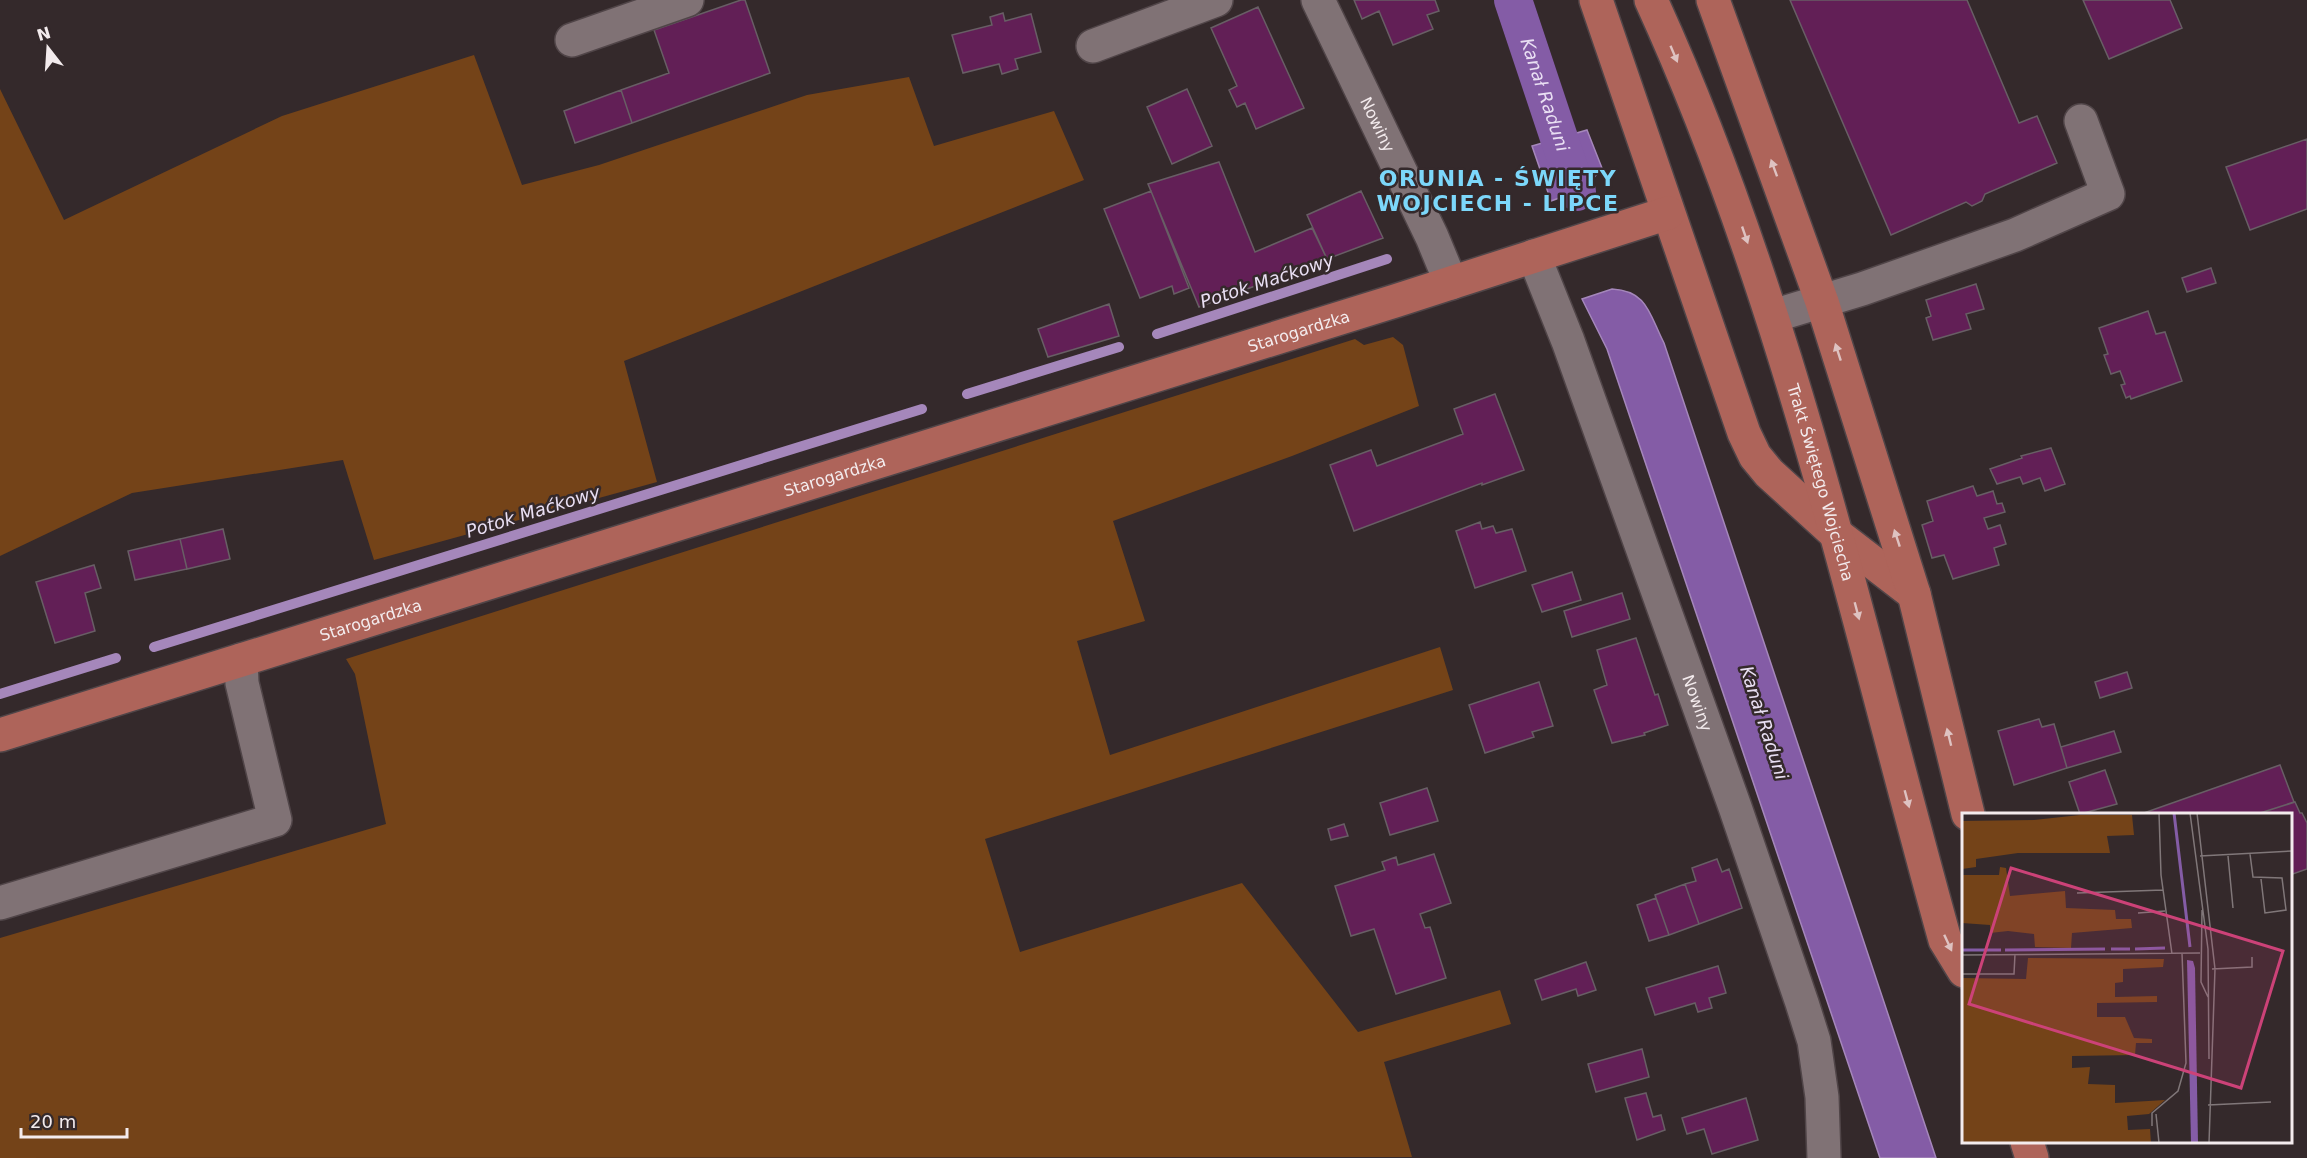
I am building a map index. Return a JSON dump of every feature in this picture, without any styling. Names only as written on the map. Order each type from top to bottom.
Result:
[{"type":"main road","points":[[1596,0],[1744,433],[1755,456],[1769,473],[1836,534],[1914,594]]},
{"type":"main road","name":"Trakt Świętego Wojciecha","points":[[1652,0],[1720,163],[1773,316],[1836,534],[1946,940],[1962,968]]},
{"type":"main road","points":[[1713,0],[1822,302],[1914,594],[1968,813]]},
{"type":"main road","name":"Starogardzka","points":[[0,735],[1451,283],[1668,213]]},
{"type":"main road","points":[[2027,1143],[2031,1158]]},
{"type":"street","points":[[572,40],[687,0]]},
{"type":"street","points":[[1093,46],[1216,0]]},
{"type":"street","name":"Nowiny","points":[[1318,0],[1432,237],[1451,283]]},
{"type":"street","points":[[1773,316],[1822,302],[2015,235],[2108,194],[2081,121]]},
{"type":"street","name":"Nowiny","points":[[1534,256],[1568,341],[1735,807],[1802,1003],[1814,1041],[1821,1086],[1824,1158]]},
{"type":"street","points":[[0,903],[275,820],[242,683],[242,660]]},
{"type":"shaded area","points":[[474,55],[522,185],[599,165],[807,95],[909,77],[934,146],[1054,111],[1084,180],[624,361],[657,482],[374,560],[343,460],[132,493],[0,556],[0,89],[64,220],[282,116]]},
{"type":"shaded area","points":[[1393,337],[1403,345],[1419,406],[1292,456],[1113,521],[1145,621],[1077,641],[1110,755],[1440,647],[1453,690],[985,839],[1020,952],[1242,883],[1358,1032],[1500,990],[1511,1024],[1384,1062],[1412,1157],[0,1158],[0,938],[386,824],[355,674],[346,659],[1355,339],[1364,345]]},
{"type":"water","points":[[1587,130],[1602,168],[1584,189],[1551,201],[1532,146]]},
{"type":"water","points":[[1612,289],[1633,294],[1640,299],[1646,306],[1664,343],[1936,1158],[1880,1158],[1607,349],[1582,299]]},
{"type":"building","points":[[745,0],[770,73],[632,123],[621,90],[669,73],[654,30]]},
{"type":"building","points":[[1354,0],[1435,0],[1439,11],[1427,15],[1433,29],[1393,45],[1379,11],[1362,19]]},
{"type":"building","points":[[1790,0],[1967,0],[2019,123],[2037,116],[2057,163],[1985,194],[1982,201],[1972,206],[1966,202],[1891,235]]},
{"type":"building","points":[[2083,0],[2170,0],[2182,28],[2109,59]]},
{"type":"building","points":[[1258,7],[1304,108],[1256,129],[1245,103],[1237,107],[1229,90],[1237,86],[1211,28]]},
{"type":"building","points":[[1003,13],[1005,21],[1031,14],[1041,52],[1015,59],[1018,69],[1002,74],[999,64],[963,73],[952,35],[992,25],[990,17]]},
{"type":"building","points":[[1187,89],[1212,146],[1172,164],[1147,107]]},
{"type":"building","points":[[621,90],[632,123],[575,143],[564,111]]},
{"type":"building","points":[[2307,139],[2307,209],[2250,230],[2226,167]]},
{"type":"building","points":[[1219,162],[1255,252],[1312,228],[1327,259],[1199,307],[1148,184]]},
{"type":"building","points":[[1151,191],[1189,288],[1174,294],[1172,286],[1140,298],[1104,209]]},
{"type":"building","points":[[1361,191],[1383,238],[1327,259],[1307,215]]},
{"type":"building","points":[[2211,268],[2216,283],[2187,292],[2182,278]]},
{"type":"building","points":[[1976,284],[1984,309],[1966,314],[1971,329],[1933,340],[1926,318],[1931,316],[1926,300]]},
{"type":"building","points":[[1109,304],[1119,336],[1048,357],[1038,329]]},
{"type":"building","points":[[2148,311],[2156,334],[2165,332],[2182,381],[2131,399],[2130,396],[2126,398],[2121,385],[2125,384],[2120,371],[2111,374],[2104,355],[2108,354],[2099,328]]},
{"type":"building","points":[[1495,394],[1524,470],[1482,485],[1482,483],[1354,531],[1330,465],[1371,450],[1377,466],[1463,434],[1454,409]]},
{"type":"building","points":[[2051,448],[2065,484],[2045,491],[2040,478],[2023,484],[2020,477],[1997,484],[1990,469],[2022,458],[2021,456]]},
{"type":"building","points":[[1973,486],[1977,496],[1993,491],[1997,504],[2002,503],[2005,512],[1984,518],[1988,529],[2000,525],[2006,544],[1994,548],[1999,565],[1953,579],[1944,555],[1932,558],[1922,525],[1933,521],[1927,501]]},
{"type":"building","points":[[1480,522],[1482,529],[1493,526],[1496,533],[1512,529],[1526,571],[1475,588],[1456,531]]},
{"type":"building","points":[[223,529],[230,559],[187,569],[180,539]]},
{"type":"building","points":[[180,539],[187,569],[135,580],[128,551]]},
{"type":"building","points":[[94,565],[101,588],[85,593],[95,631],[55,643],[36,582]]},
{"type":"building","points":[[1572,572],[1581,600],[1542,612],[1532,585]]},
{"type":"building","points":[[1622,593],[1630,619],[1572,637],[1564,611]]},
{"type":"building","points":[[1636,638],[1655,695],[1658,694],[1668,725],[1644,733],[1645,735],[1612,743],[1594,690],[1607,685],[1597,650]]},
{"type":"building","points":[[2127,672],[2132,688],[2100,698],[2095,682]]},
{"type":"building","points":[[1539,682],[1553,726],[1532,732],[1534,737],[1485,753],[1469,705]]},
{"type":"building","points":[[2039,719],[2042,727],[2054,724],[2067,768],[2014,785],[1998,731]]},
{"type":"building","points":[[2114,731],[2121,752],[2067,768],[2061,747]]},
{"type":"building","points":[[2280,765],[2294,802],[2260,813],[2144,813]]},
{"type":"building","points":[[2105,770],[2117,804],[2080,813],[2069,782]]},
{"type":"building","points":[[1427,788],[1438,821],[1390,835],[1380,803]]},
{"type":"building","points":[[2295,802],[2307,823],[2307,869],[2292,874],[2292,813],[2260,813]]},
{"type":"building","points":[[1344,824],[1348,836],[1331,840],[1328,829]]},
{"type":"building","points":[[1434,854],[1451,903],[1420,914],[1425,928],[1430,927],[1446,978],[1396,994],[1374,929],[1351,936],[1335,886],[1385,870],[1382,862],[1396,857],[1398,865]]},
{"type":"building","points":[[1717,859],[1722,872],[1729,869],[1742,908],[1699,924],[1685,884],[1696,881],[1692,868]]},
{"type":"building","points":[[1685,884],[1699,924],[1669,935],[1655,895]]},
{"type":"building","points":[[1656,898],[1669,935],[1649,941],[1637,905]]},
{"type":"building","points":[[1586,962],[1596,990],[1578,996],[1576,989],[1542,1000],[1535,980]]},
{"type":"building","points":[[1718,966],[1726,993],[1709,998],[1712,1008],[1698,1012],[1695,1003],[1655,1015],[1646,988]]},
{"type":"building","points":[[1642,1049],[1649,1077],[1596,1092],[1588,1064]]},
{"type":"building","points":[[1646,1093],[1653,1117],[1661,1115],[1665,1130],[1637,1140],[1625,1098]]},
{"type":"building","points":[[1746,1098],[1758,1140],[1712,1154],[1704,1129],[1687,1134],[1682,1118]]},
{"type":"waterway","name":"Kanał Raduni","points":[[1513,0],[1577,192]]},
{"type":"waterway","name":"Potok Maćkowy","points":[[1157,334],[1387,259]]},
{"type":"waterway","name":"Potok Maćkowy","points":[[967,394],[1119,347]]},
{"type":"waterway","name":"Potok Maćkowy","points":[[154,647],[922,409]]},
{"type":"waterway","name":"Potok Maćkowy","points":[[0,694],[116,658]]},
{"type":"district","name":"ORUNIA - ŚWIĘTY WOJCIECH - LIPCE","points":[[1498,190]]}]
